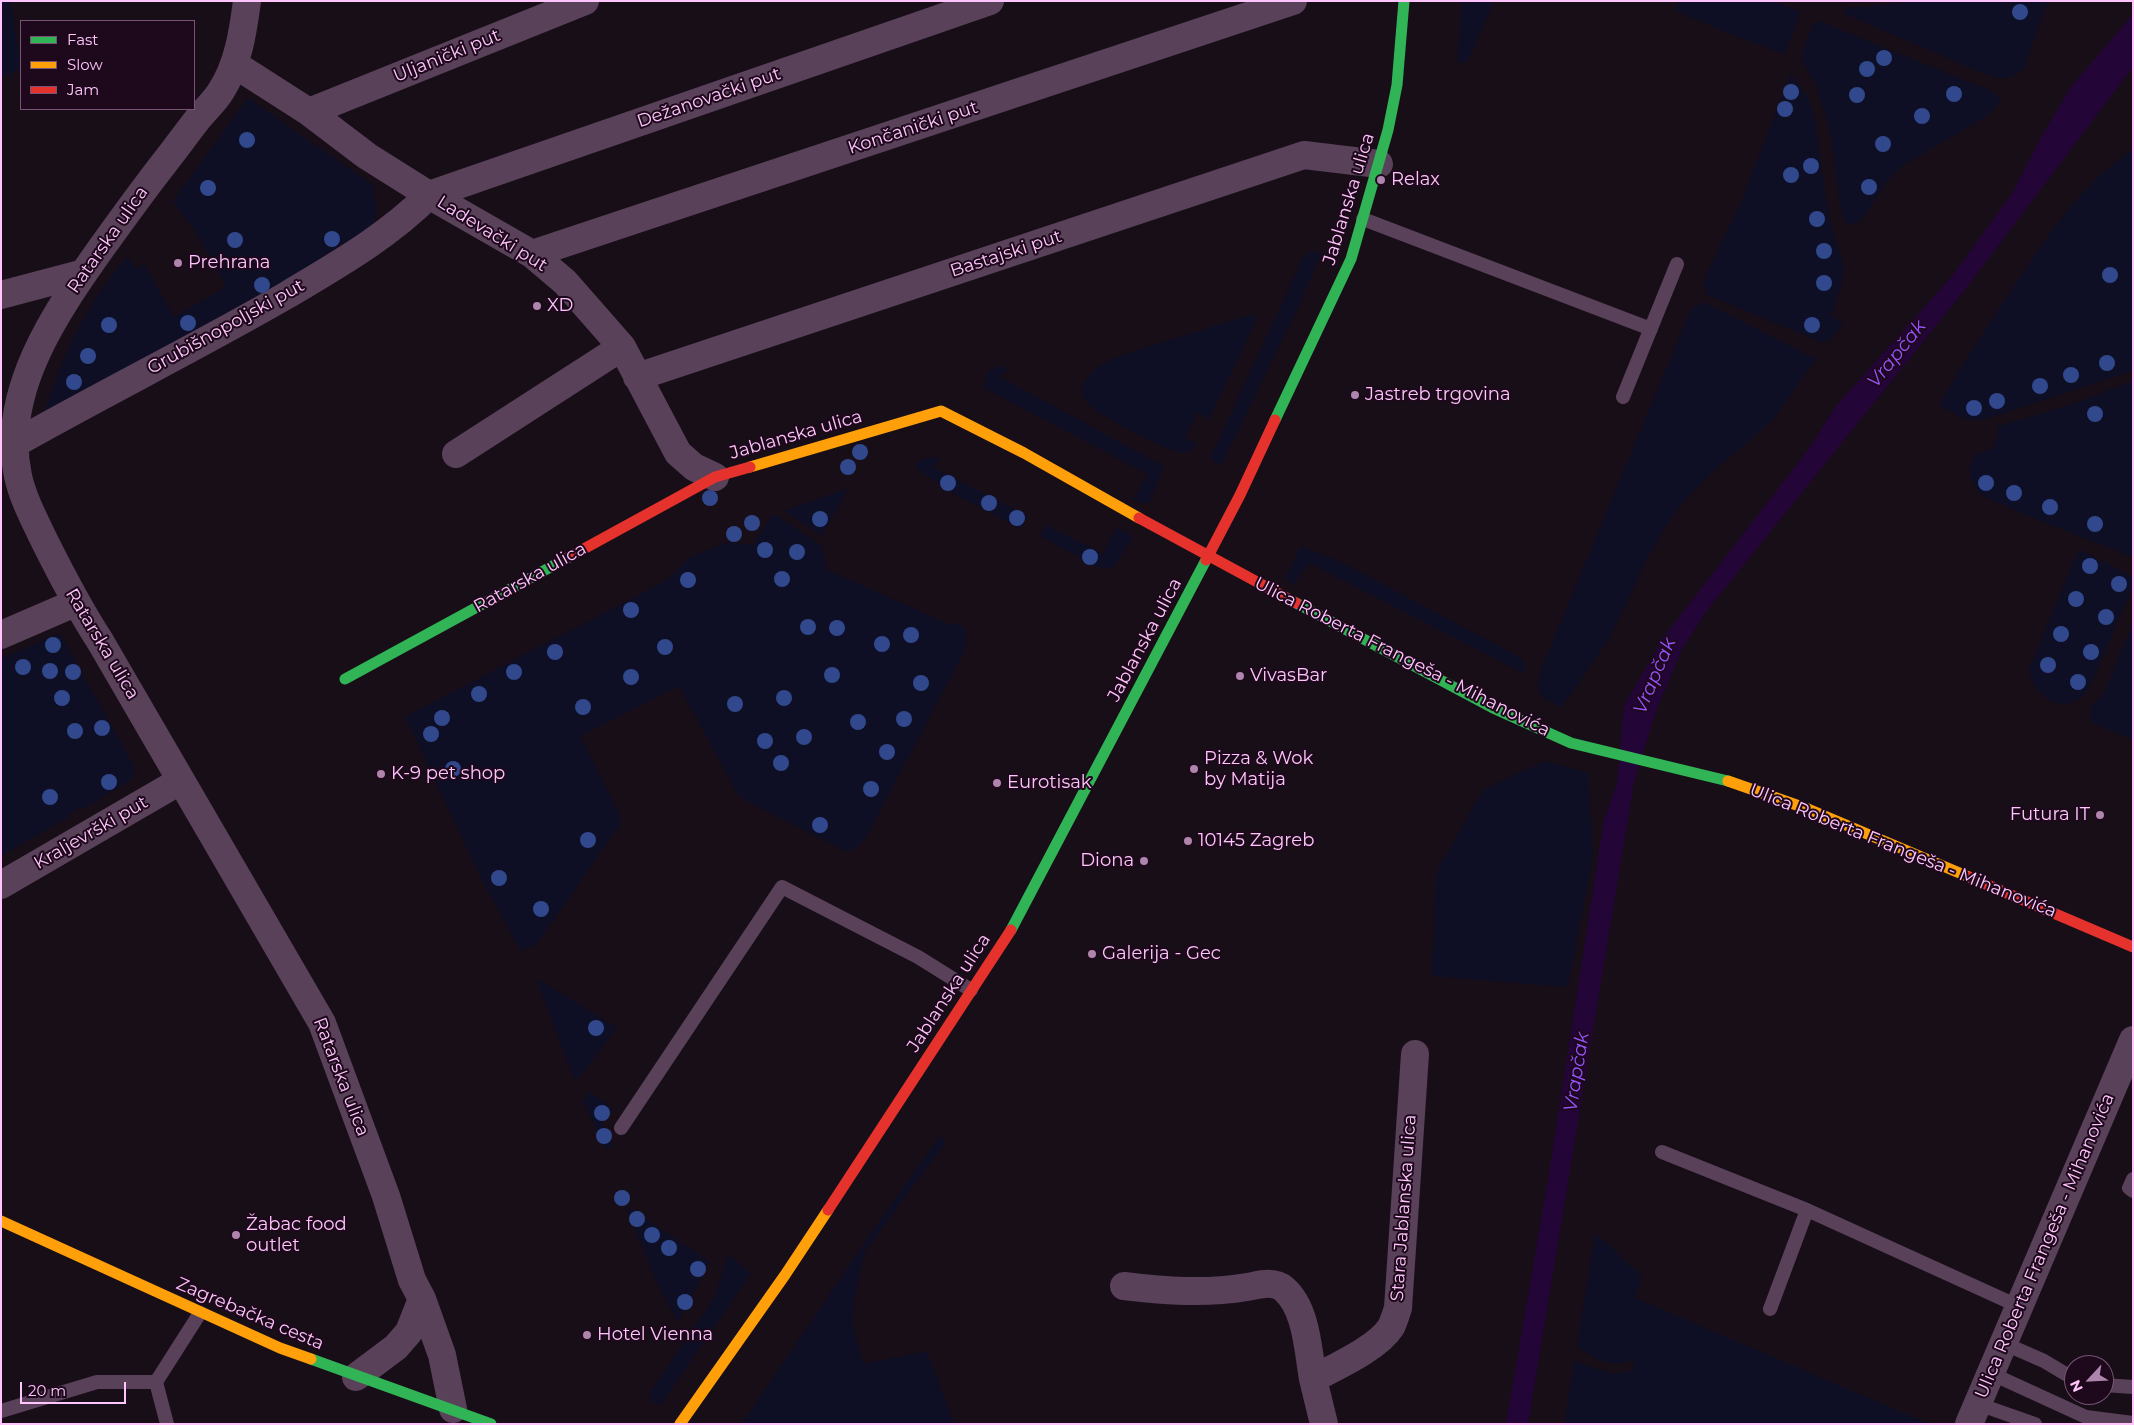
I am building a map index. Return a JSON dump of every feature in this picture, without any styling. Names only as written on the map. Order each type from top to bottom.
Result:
[{"type":"street","name":"Ratarska ulica","points":[[247,1],[244,27],[234,64],[221,91],[160,168],[58,311],[39,346],[20,392],[10,429],[18,476],[30,511],[76,603],[100,641],[322,1023],[386,1196],[412,1280],[422,1299],[442,1355],[453,1409]]},
{"type":"street","name":"Uljanički put","points":[[309,112],[585,1]]},
{"type":"street","name":"Dežanovački put","points":[[429,195],[990,1]]},
{"type":"street","name":"Končanički put","points":[[532,254],[1293,1]]},
{"type":"street","name":"Jablanska ulica","points":[[680,1424],[785,1275],[1010,930],[1240,495],[1351,258],[1379,164],[1397,85],[1404,1]]},
{"type":"street","name":"Ladevački put","points":[[234,64],[309,112],[367,156],[429,195],[532,254],[565,282],[622,347],[678,453],[694,467],[715,477]]},
{"type":"street","name":"Bastajski put","points":[[637,377],[1304,155],[1379,164]]},
{"type":"street","name":"Grubišnopoljski put","points":[[10,429],[238,323],[332,268],[399,223],[429,195]]},
{"type":"street","points":[[1,295],[84,273]]},
{"type":"street","points":[[456,454],[622,347]]},
{"type":"street","name":"Jablanska ulica","points":[[715,477],[941,411],[1024,453],[1208,556]]},
{"type":"street","name":"Ratarska ulica","points":[[345,679],[715,477]]},
{"type":"street","name":"Ulica Roberta Frangeša - Mihanovića","points":[[1208,556],[1492,708],[1556,737],[1591,748],[1659,763],[1749,787],[1808,809],[2133,947]]},
{"type":"street","points":[[1,635],[76,603]]},
{"type":"street","name":"Kraljevrški put","points":[[1,885],[180,781]]},
{"type":"street","name":"Ulica Roberta Frangeša - Mihanovića","points":[[1973,1414],[2133,1040]]},
{"type":"street","name":"Stara Jablanska ulica","points":[[1313,1379],[1365,1350],[1382,1337],[1391,1327],[1398,1308],[1415,1054]]},
{"type":"street","name":"Zagrebačka cesta","points":[[1,1221],[280,1348],[356,1377],[453,1409],[491,1424]]},
{"type":"street","points":[[1124,1286],[1197,1292],[1226,1291],[1269,1283],[1282,1288],[1291,1297],[1300,1314],[1324,1424]]},
{"type":"street","points":[[356,1377],[396,1347],[409,1332],[422,1299]]},
{"type":"lane","points":[[1363,219],[1651,329]]},
{"type":"lane","points":[[1623,397],[1677,264]]},
{"type":"lane","points":[[621,1128],[782,887],[918,957],[971,990]]},
{"type":"lane","points":[[1662,1152],[1807,1210],[2018,1306]]},
{"type":"lane","points":[[2133,1179],[2129,1188],[2133,1191]]},
{"type":"lane","points":[[1770,1309],[1807,1210]]},
{"type":"lane","points":[[167,1424],[156,1382],[200,1313]]},
{"type":"lane","points":[[2003,1343],[2044,1361],[2064,1373]]},
{"type":"lane","points":[[1990,1373],[2086,1417],[2133,1423]]},
{"type":"lane","points":[[1,1411],[97,1382],[156,1382]]},
{"type":"lane","points":[[2114,1386],[2133,1387]]},
{"type":"lane","points":[[1973,1414],[2035,1424]]},
{"type":"shaded area","points":[[1,1],[11,1],[20,69],[1,77]]},
{"type":"shaded area","points":[[1461,1],[1494,1],[1468,60],[1461,63],[1458,61]]},
{"type":"shaded area","points":[[1679,1],[1774,1],[1800,12],[1785,54],[1737,37],[1675,10]]},
{"type":"shaded area","points":[[1917,1],[2048,1],[2023,69],[2013,76],[2003,78],[1980,72],[1843,13],[1847,8]]},
{"type":"shaded area","points":[[1819,21],[1994,92],[2000,102],[1988,115],[1902,166],[1892,175],[1861,221],[1849,225],[1845,222],[1841,210],[1830,131],[1816,85],[1801,58],[1812,25]]},
{"type":"shaded area","points":[[1791,74],[1807,96],[1813,111],[1828,212],[1844,269],[1831,315],[1843,325],[1828,342],[1819,341],[1707,295],[1703,282],[1741,202]]},
{"type":"shaded area","points":[[248,98],[374,186],[376,218],[374,225],[282,286],[44,416],[58,373],[76,332],[99,293],[127,257],[136,269],[144,264],[174,317],[226,287],[198,235],[173,201]]},
{"type":"shaded area","points":[[2133,149],[2133,371],[1985,419],[1967,420],[1939,405],[1986,328],[2055,227],[2098,178]]},
{"type":"shaded area","points":[[1310,251],[1321,253],[1301,301],[1221,466],[1212,460],[1211,456],[1303,258]]},
{"type":"shaded area","points":[[1704,302],[1816,359],[1772,421],[1711,473],[1683,502],[1663,530],[1647,559],[1610,637],[1562,707],[1549,701],[1539,691],[1540,672],[1691,309]]},
{"type":"shaded area","points":[[1252,314],[1257,319],[1209,419],[1197,413],[1185,438],[1196,444],[1188,452],[1177,452],[1153,442],[1100,414],[1088,403],[1081,390],[1089,376],[1111,359]]},
{"type":"shaded area","points":[[1004,365],[1007,372],[998,376],[1162,465],[1163,469],[1148,504],[1133,500],[1148,474],[984,388],[987,371]]},
{"type":"shaded area","points":[[2133,381],[2133,557],[2028,516],[1980,494],[1970,477],[1970,467],[1975,455],[1992,449],[1998,434],[1997,427],[2075,403]]},
{"type":"shaded area","points":[[939,457],[934,468],[1028,516],[1021,529],[947,490],[915,467],[917,462],[924,458]]},
{"type":"shaded area","points":[[848,488],[822,536],[785,511]]},
{"type":"shaded area","points":[[772,515],[776,515],[822,546],[826,569],[946,623],[964,626],[965,629],[967,639],[964,652],[865,839],[854,849],[845,851],[744,799],[737,793],[679,686],[580,736],[619,813],[621,823],[536,945],[521,951],[482,880],[405,717],[667,580],[689,558],[728,542],[753,545]]},
{"type":"shaded area","points":[[1046,525],[1103,554],[1117,527],[1133,537],[1113,568],[1101,569],[1040,536]]},
{"type":"shaded area","points":[[1301,546],[1345,564],[1521,658],[1525,665],[1525,674],[1309,563],[1293,585],[1285,578]]},
{"type":"shaded area","points":[[2079,549],[2133,577],[2133,586],[2089,688],[2081,697],[2063,704],[2053,702],[2045,697],[2032,680],[2029,669]]},
{"type":"shaded area","points":[[2133,623],[2133,740],[2093,723],[2090,713],[2091,707],[2104,693]]},
{"type":"shaded area","points":[[58,634],[61,635],[134,766],[135,775],[128,782],[85,808],[79,808],[67,816],[69,817],[1,856],[1,659]]},
{"type":"shaded area","points":[[1545,761],[1588,773],[1593,855],[1568,987],[1432,976],[1436,876],[1439,867],[1483,790]]},
{"type":"shaded area","points":[[540,980],[617,1028],[578,1079],[574,1079],[538,983]]},
{"type":"shaded area","points":[[590,1092],[613,1108],[603,1122],[612,1145],[607,1150],[583,1102]]},
{"type":"shaded area","points":[[940,1136],[946,1142],[865,1251],[855,1293],[852,1321],[863,1364],[927,1351],[954,1424],[742,1424],[869,1236]]},
{"type":"shaded area","points":[[625,1205],[710,1262],[678,1322],[655,1279]]},
{"type":"shaded area","points":[[1595,1234],[1629,1265],[1642,1274],[1635,1298],[1929,1424],[1564,1424],[1574,1361],[1611,1374],[1634,1371],[1633,1360],[1610,1363],[1596,1359],[1577,1346]]},
{"type":"shaded area","points":[[728,1254],[751,1273],[660,1406],[652,1401],[649,1394],[715,1297]]},
{"type":"water","name":"Vrapčak","points":[[2133,14],[2133,67],[1967,287],[1705,613],[1682,649],[1656,711],[1634,782],[1528,1424],[1506,1424],[1549,1174],[1604,820],[1617,784],[1624,706],[1663,638],[1811,446],[1836,406],[1953,275],[2013,192],[2040,139],[2071,87]]},
{"type":"traffic: fast","points":[[1275,420],[1351,259],[1388,130],[1397,85],[1404,1]]},
{"type":"traffic: fast","points":[[345,679],[569,557]]},
{"type":"traffic: fast","points":[[1011,930],[1206,560]]},
{"type":"traffic: fast","points":[[1296,603],[1493,708],[1571,743],[1728,781]]},
{"type":"traffic: fast","points":[[311,1359],[491,1424]]},
{"type":"traffic: slow","points":[[750,467],[941,411],[1024,453],[1139,518]]},
{"type":"traffic: slow","points":[[1728,781],[1808,809],[1969,877]]},
{"type":"traffic: slow","points":[[680,1424],[785,1275],[828,1210]]},
{"type":"traffic: slow","points":[[1,1221],[280,1348],[311,1359]]},
{"type":"traffic: jam","points":[[1206,560],[1240,495],[1275,420]]},
{"type":"traffic: jam","points":[[569,557],[715,477],[750,467]]},
{"type":"traffic: jam","points":[[1139,518],[1296,603]]},
{"type":"traffic: jam","points":[[1969,877],[2133,947]]},
{"type":"traffic: jam","points":[[828,1210],[1011,930]]},
{"type":"place","name":"Relax","points":[[1381,180]]},
{"type":"place","name":"Prehrana","points":[[178,263]]},
{"type":"place","name":"XD","points":[[537,306]]},
{"type":"place","name":"Jastreb trgovina","points":[[1355,395]]},
{"type":"place","name":"VivasBar","points":[[1240,676]]},
{"type":"place","name":"Pizza & Wok by Matija","points":[[1194,769]]},
{"type":"place","name":"K-9 pet shop","points":[[381,774]]},
{"type":"place","name":"Eurotisak","points":[[997,783]]},
{"type":"place","name":"Futura IT","points":[[2100,815]]},
{"type":"place","name":"10145 Zagreb","points":[[1188,841]]},
{"type":"place","name":"Diona","points":[[1144,861]]},
{"type":"place","name":"Galerija - Gec","points":[[1092,954]]},
{"type":"place","name":"Žabac food outlet","points":[[236,1235]]},
{"type":"place","name":"Hotel Vienna","points":[[587,1335]]}]
